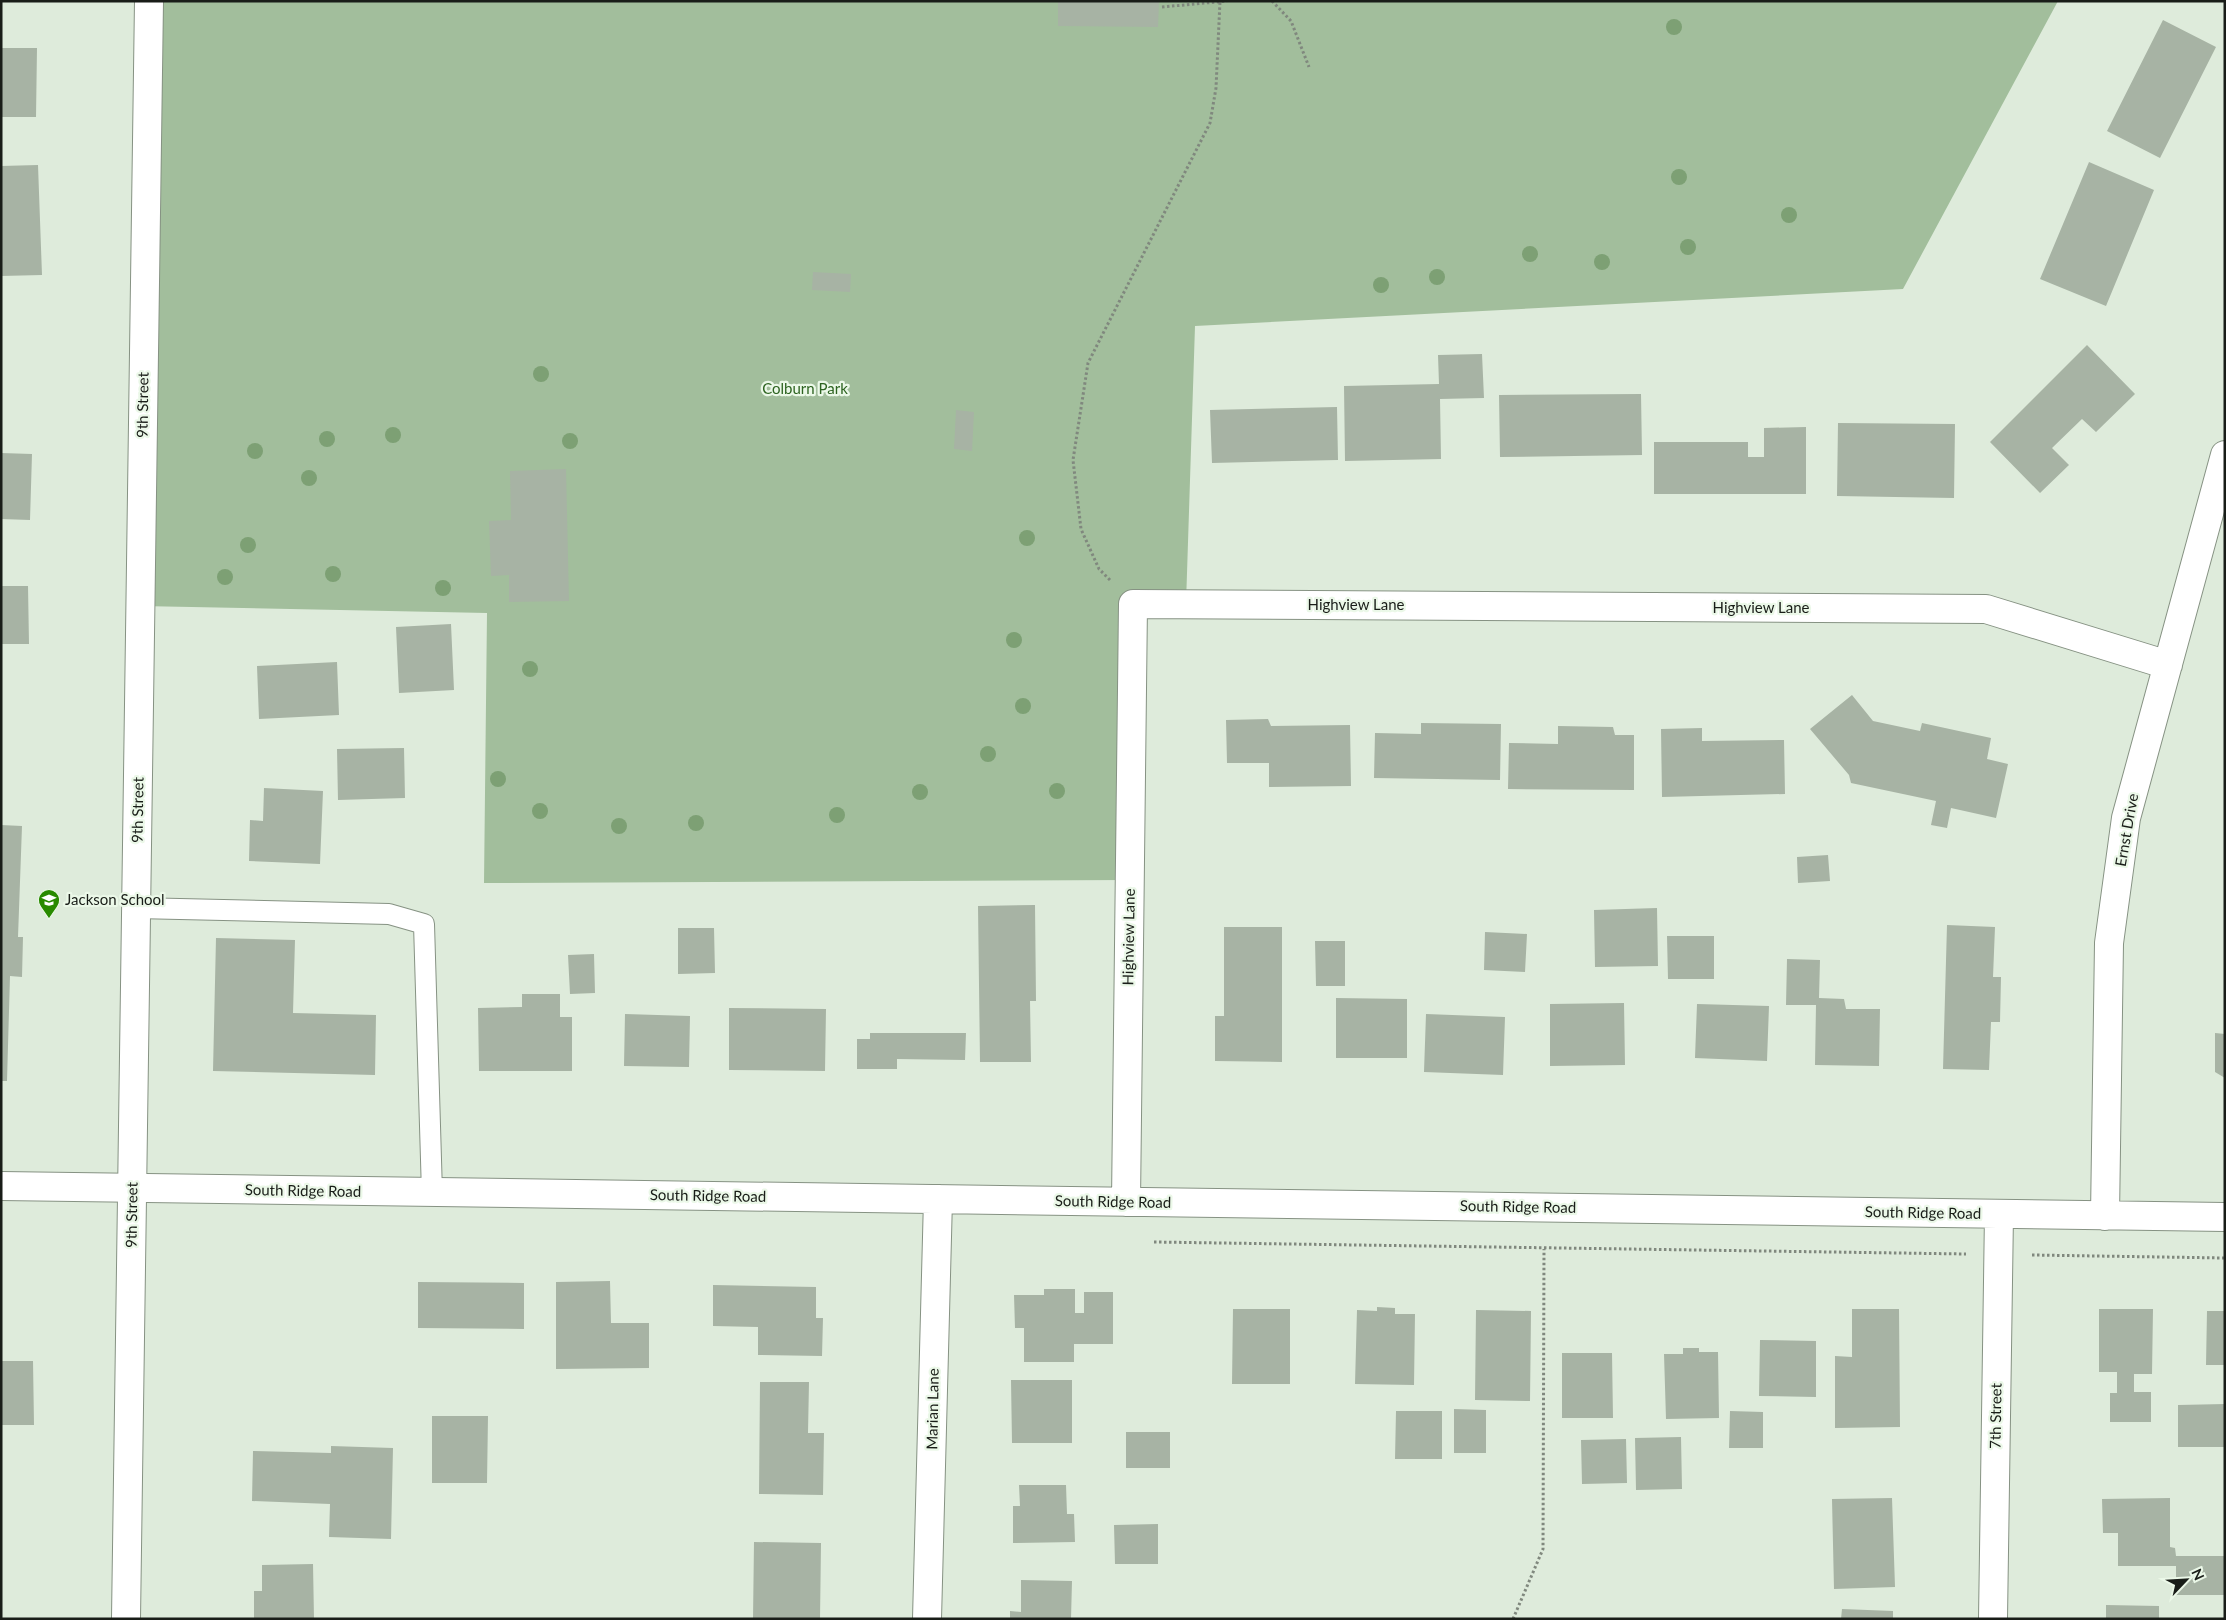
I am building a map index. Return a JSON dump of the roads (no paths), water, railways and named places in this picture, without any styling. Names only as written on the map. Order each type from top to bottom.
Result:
[{"type":"street","name":"9th Street","points":[[126,1619],[149,1]]},
{"type":"street","name":"Ernst Drive","points":[[2105,1216],[2109,943],[2126,818],[2225,455]]},
{"type":"street","name":"Highview Lane","points":[[1126,1202],[1133,604],[1986,609],[2168,665]]},
{"type":"street","name":"South Ridge Road","points":[[1,1186],[2225,1217]]},
{"type":"street","name":"Marian Lane","points":[[928,1619],[938,1199]]},
{"type":"street","name":"7th Street","points":[[1993,1619],[1998,1214]]},
{"type":"lane","points":[[136,908],[390,914],[424,924],[432,1193]]},
{"type":"place","name":"Jackson School","points":[[49,919]]},
{"type":"park label","name":"Colburn Park","points":[[805,389]]}]
